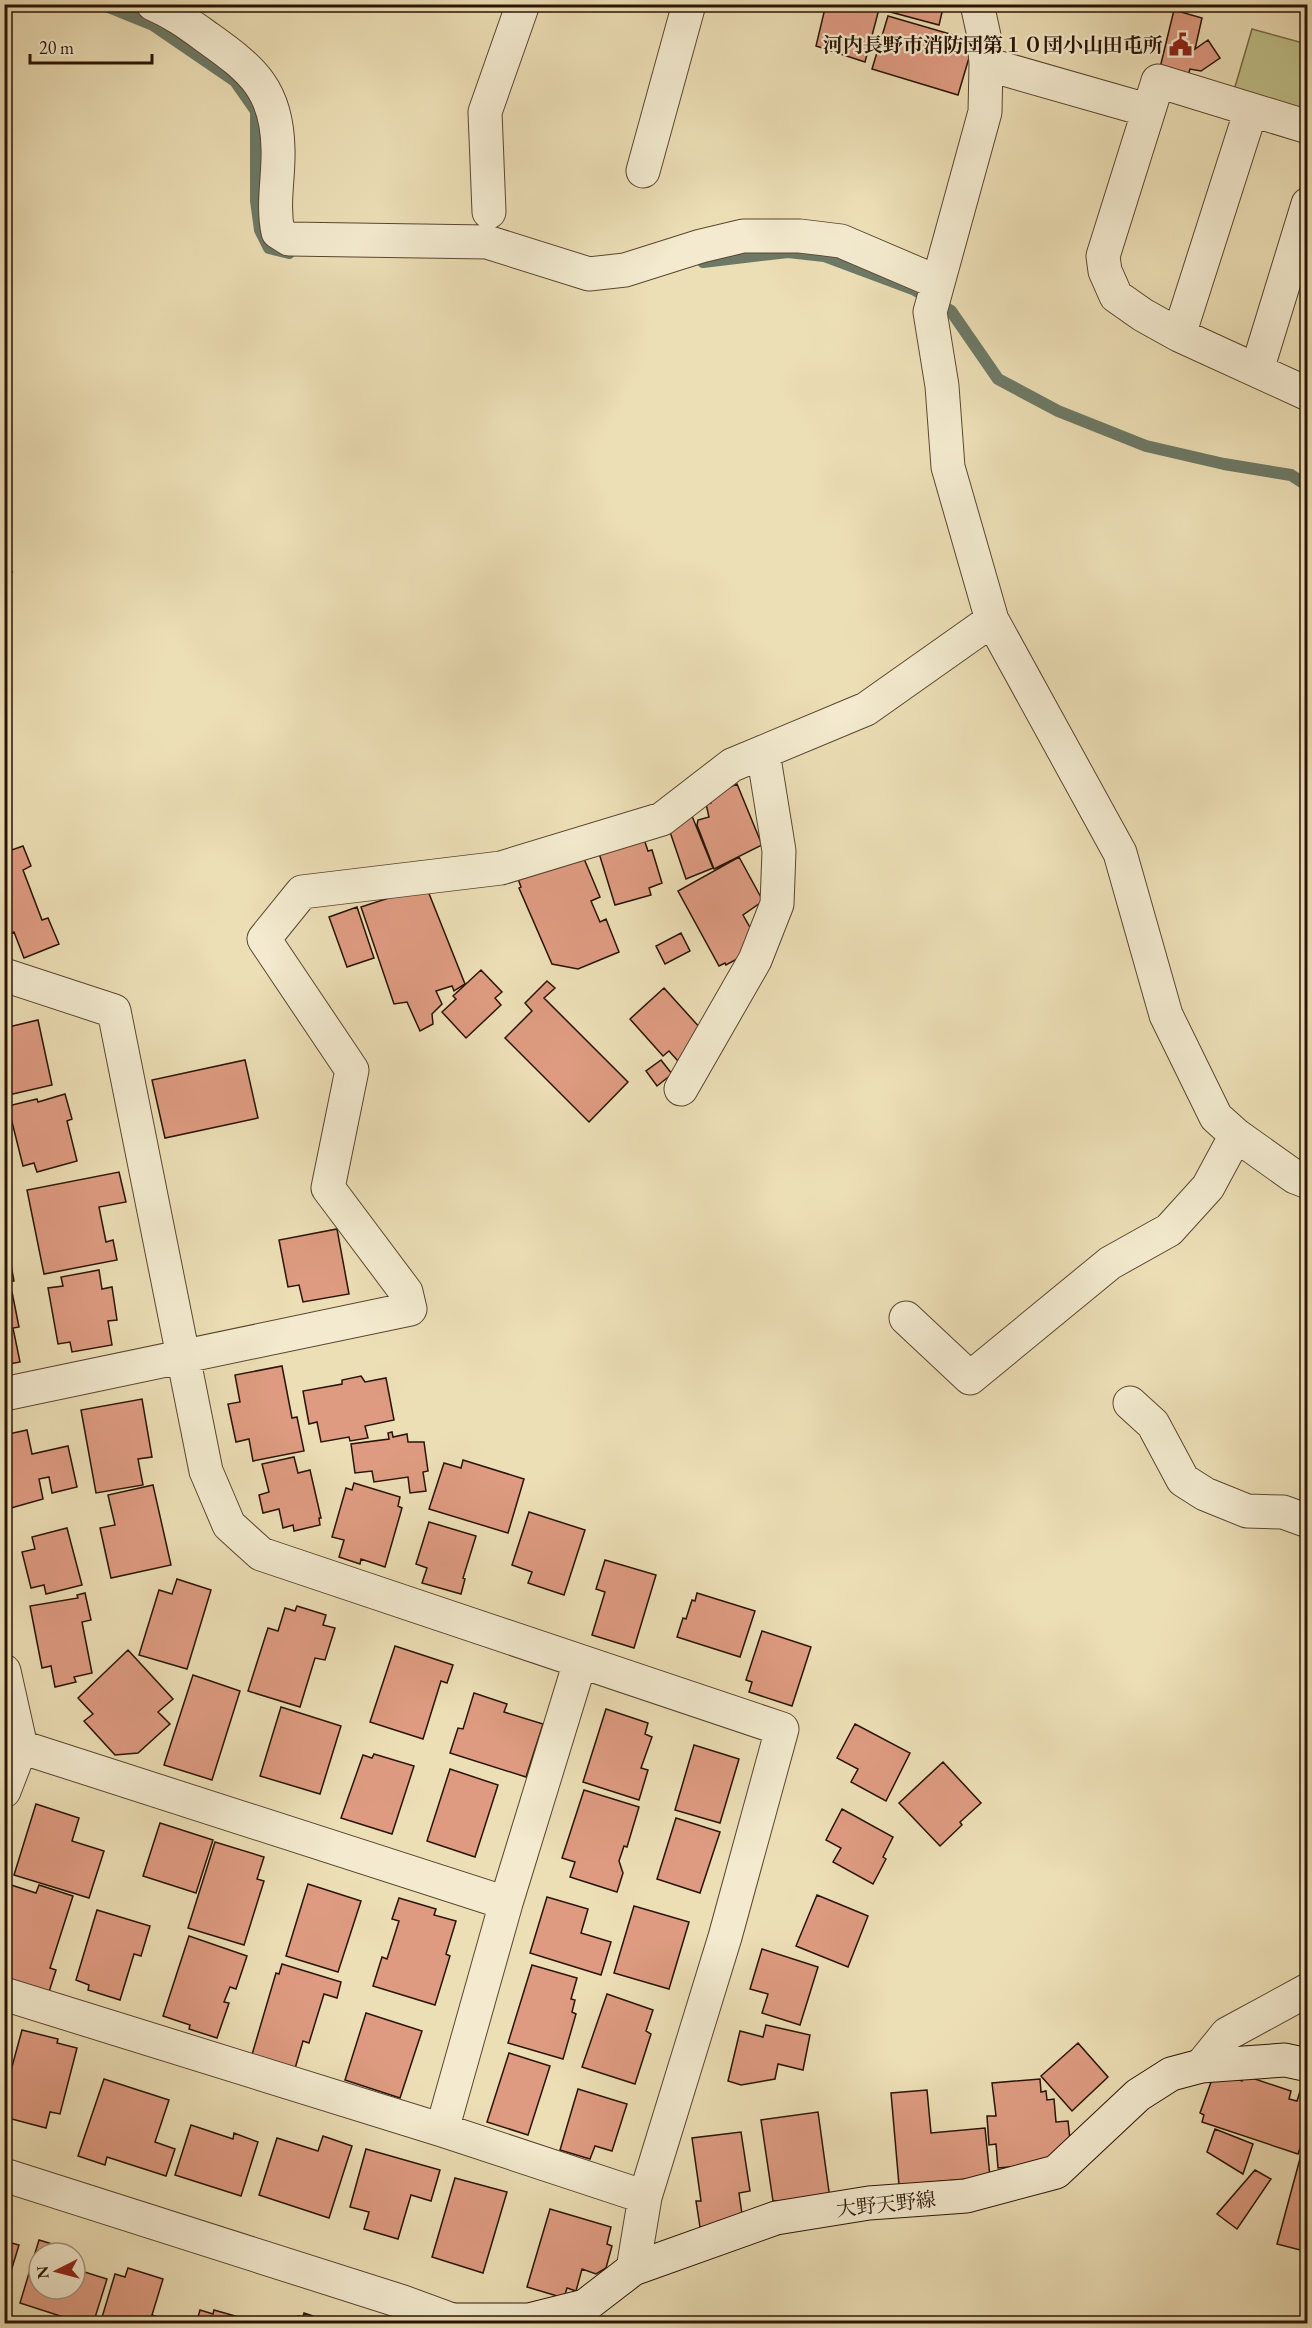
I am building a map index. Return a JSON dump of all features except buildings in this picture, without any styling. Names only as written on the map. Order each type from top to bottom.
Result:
[{"type":"street","points":[[153,4],[172,13],[253,72],[267,94],[274,113],[278,149],[275,215],[278,232],[289,239],[487,242],[589,274],[625,270],[701,246],[743,236],[800,236],[841,241],[934,296]]},
{"type":"street","points":[[489,212],[485,112],[523,4]]},
{"type":"street","points":[[644,171],[689,4]]},
{"type":"street","points":[[977,4],[984,36],[985,112],[934,296],[948,467],[992,620],[1120,853],[1166,1015],[1216,1117],[1236,1135],[1295,1177],[1308,1182]]},
{"type":"street","points":[[986,63],[1147,110]]},
{"type":"street","points":[[1308,127],[1158,81],[1103,256],[1105,270],[1116,296],[1143,315],[1179,335],[1308,394]]},
{"type":"street","points":[[1179,335],[1251,110]]},
{"type":"street","points":[[1257,370],[1308,204]]},
{"type":"street","points":[[4,1394],[410,1308],[406,1292],[328,1188],[352,1070],[264,939],[302,892],[501,868],[662,819],[732,765],[866,710],[992,620]]},
{"type":"street","points":[[681,1089],[755,960],[777,904],[779,851],[763,752]]},
{"type":"street","points":[[4,975],[114,1011],[206,1471],[229,1525],[261,1554],[782,1729],[725,1937],[645,2198],[633,2269]]},
{"type":"street","points":[[906,1318],[970,1378],[1110,1263],[1169,1230],[1208,1187],[1236,1135]]},
{"type":"street","points":[[1130,1403],[1153,1424],[1183,1480],[1205,1494],[1247,1511],[1283,1512],[1308,1521]]},
{"type":"street","points":[[442,2130],[506,1903],[580,1662]]},
{"type":"street","points":[[4,1671],[21,1747],[4,1791]]},
{"type":"street","points":[[21,1747],[506,1903]]},
{"type":"street","points":[[1201,2066],[1227,2034],[1308,1990]]},
{"type":"street","points":[[4,1994],[442,2130],[645,2198]]},
{"type":"street","name":"大野天野線","points":[[450,2322],[529,2320],[585,2306],[633,2269],[776,2218],[868,2203],[966,2196],[1056,2172],[1138,2095],[1171,2073],[1201,2066],[1285,2060],[1308,2065]]},
{"type":"street","points":[[4,2175],[392,2298],[450,2322]]},
{"type":"green space","points":[[1252,29],[1307,44],[1307,121],[1232,97]]},
{"type":"waterway","points":[[101,4],[153,25],[235,81],[256,111],[256,201],[260,230],[269,248],[289,253]]},
{"type":"waterway","points":[[703,262],[788,252],[824,256],[915,290],[951,311],[998,379],[1058,411],[1146,446],[1224,464],[1291,475],[1308,486]]},
{"type":"place","name":"河内長野市消防団第１０団小山田屯所","points":[[1181,45]]}]
